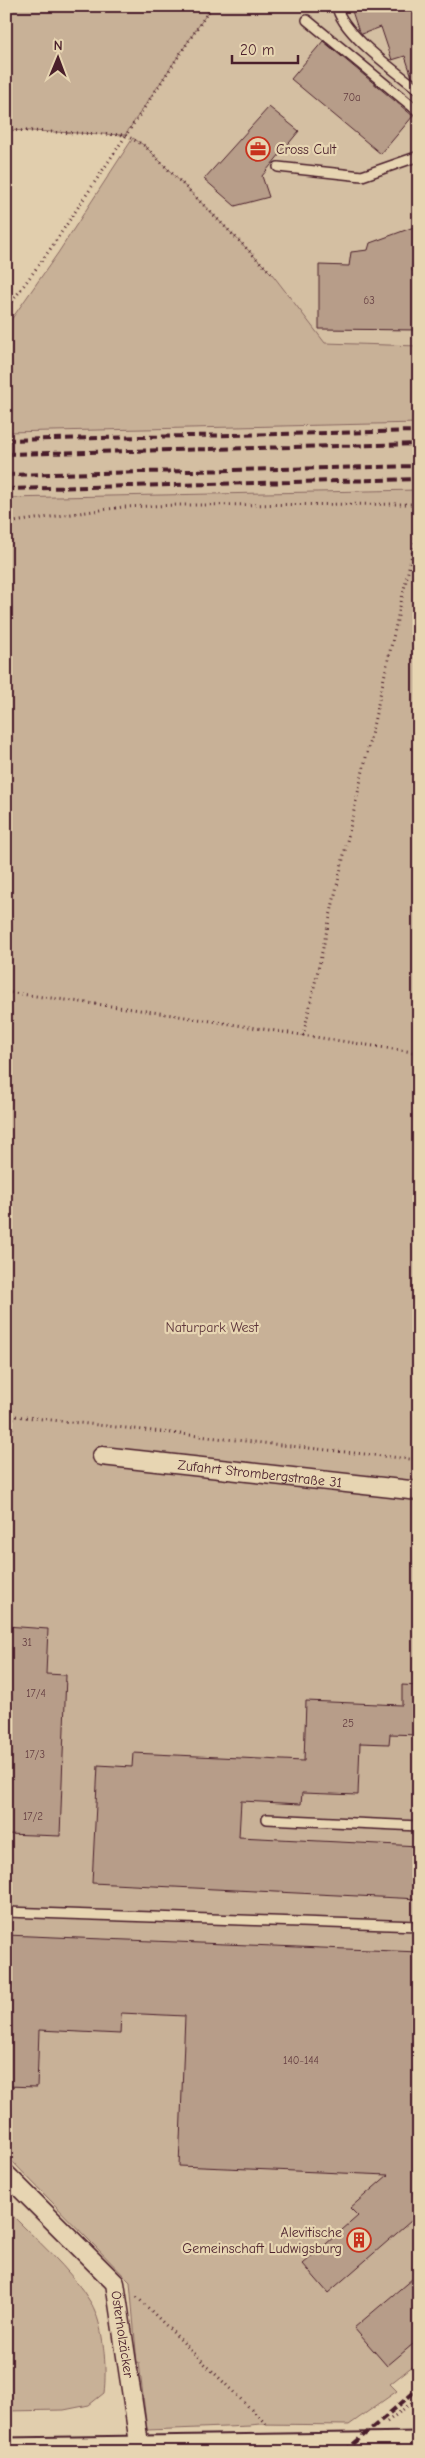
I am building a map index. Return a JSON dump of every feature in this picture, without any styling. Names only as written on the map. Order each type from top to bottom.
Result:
[{"type":"street","name":"Zufahrt Strombergstraße 31","points":[[102,1456],[419,1491]]},
{"type":"street","name":"Osterholzäcker","points":[[6,2174],[115,2283],[140,2451]]},
{"type":"street","points":[[6,2451],[140,2451],[289,2446],[419,2445]]},
{"type":"lane","points":[[337,6],[338,16],[363,44],[419,90]]},
{"type":"lane","points":[[307,20],[419,112]]},
{"type":"lane","points":[[278,167],[362,176],[419,156]]},
{"type":"lane","points":[[267,1819],[419,1826]]},
{"type":"lane","points":[[6,1912],[419,1926]]},
{"type":"path","points":[[6,310],[212,6]]},
{"type":"path","points":[[6,130],[125,135],[145,146],[272,274]]},
{"type":"path","points":[[6,523],[123,507],[170,505],[419,504]]},
{"type":"path","points":[[303,1036],[419,523]]},
{"type":"path","points":[[6,992],[133,1009],[419,1053]]},
{"type":"path","points":[[6,1415],[419,1460]]},
{"type":"path","points":[[12,1429],[13,1416]]},
{"type":"path","points":[[115,2283],[132,2292],[289,2446]]},
{"type":"shaded area","points":[[212,6],[419,6],[419,346],[325,344],[272,274],[145,146],[125,135]]},
{"type":"shaded area","points":[[419,423],[419,490],[6,498],[6,432]]},
{"type":"green space","points":[[6,6],[212,6],[125,135],[6,130]]},
{"type":"green space","points":[[133,138],[145,146],[272,274],[325,343],[419,346],[419,423],[6,432],[6,327],[58,253]]},
{"type":"green space","name":"Naturpark West","points":[[419,490],[419,2361],[390,2384],[397,2391],[349,2425],[260,2424],[251,2426],[147,2430],[139,2362],[137,2363],[130,2282],[6,2155],[6,498]]},
{"type":"green space","points":[[6,2209],[52,2254],[73,2278],[83,2290],[95,2312],[104,2347],[105,2383],[104,2393],[89,2405],[64,2410],[6,2411]]},
{"type":"building","points":[[366,6],[419,6],[419,82],[412,77],[405,56],[392,60],[381,27],[362,34],[358,29],[352,11]]},
{"type":"building","points":[[323,41],[413,116],[381,154],[291,79]]},
{"type":"building","points":[[269,107],[299,131],[262,176],[269,197],[235,206],[204,179]]},
{"type":"building","points":[[414,227],[412,271],[419,271],[419,330],[319,329],[319,265],[349,266],[351,252],[368,250],[370,243]]},
{"type":"building","points":[[6,1626],[48,1629],[46,1674],[66,1675],[60,1836],[6,1834]]},
{"type":"building","points":[[402,1685],[419,1686],[419,1735],[390,1734],[389,1744],[360,1743],[358,1795],[302,1793],[301,1804],[241,1801],[239,1837],[419,1846],[419,1899],[92,1883],[98,1765],[132,1767],[133,1753],[304,1761],[306,1701],[402,1705]]},
{"type":"building","points":[[6,1935],[419,1952],[419,2214],[328,2293],[303,2264],[358,2216],[350,2208],[388,2175],[179,2166],[185,2016],[121,2013],[120,2034],[39,2030],[37,2087],[6,2086]]},
{"type":"building","points":[[419,2273],[419,2339],[387,2366],[354,2328]]},
{"type":"railway","points":[[6,440],[419,431]]},
{"type":"railway","points":[[6,454],[419,444]]},
{"type":"railway","points":[[6,475],[419,466]]},
{"type":"railway","points":[[6,489],[419,479]]},
{"type":"railway","points":[[344,2452],[419,2388]]},
{"type":"place","name":"Cross Cult","points":[[258,149]]},
{"type":"place","name":"Alevitische Gemeinschaft Ludwigsburg","points":[[359,2240]]}]
